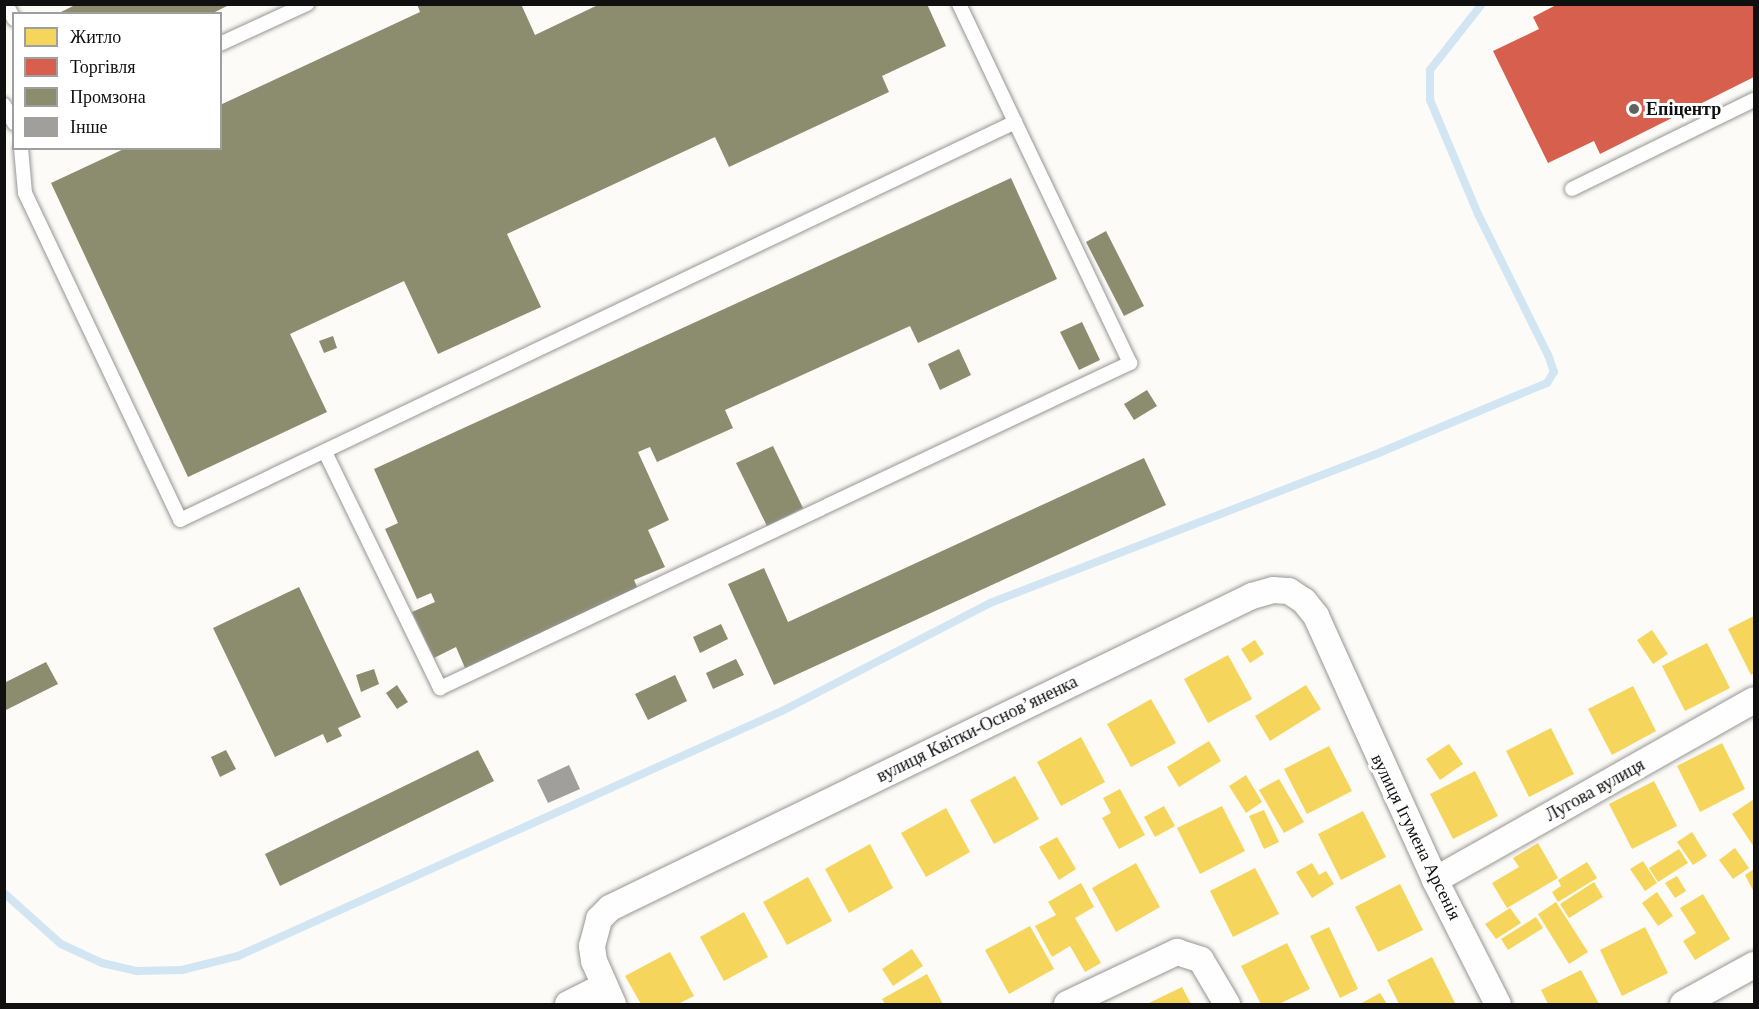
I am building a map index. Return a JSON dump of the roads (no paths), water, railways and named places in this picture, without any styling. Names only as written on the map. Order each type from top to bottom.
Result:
[{"type":"street","name":"вулиця Квітки-Основʼяненка","points":[[608,995],[594,961],[594,932],[599,919],[610,908],[635,894],[1252,596],[1289,591],[1304,601],[1316,616]]},
{"type":"street","name":"вулиця Ігумена Арсенія","points":[[1316,616],[1336,669],[1435,880],[1498,1005]]},
{"type":"street","name":"Лугова вулиця","points":[[1435,880],[1755,700]]},
{"type":"street","points":[[1067,1005],[1177,952],[1201,960],[1227,1005]]},
{"type":"street","points":[[1683,1005],[1755,965]]},
{"type":"street","points":[[568,1005],[608,995]]},
{"type":"lane","points":[[222,43],[307,4]]},
{"type":"lane","points":[[324,452],[440,688],[1130,363],[959,4]]},
{"type":"lane","points":[[1572,189],[1755,100]]},
{"type":"lane","points":[[4,105],[12,119]]},
{"type":"lane","points":[[21,150],[24,193],[180,520],[1015,123]]},
{"type":"waterway","points":[[4,893],[61,944],[102,963],[137,971],[182,970],[238,956],[782,711],[990,603],[1381,452],[1547,383],[1554,372],[1548,355],[1478,214],[1430,100],[1430,70],[1482,4]]},
{"type":"place","name":"Епіцентр","points":[[1634,109]]}]
